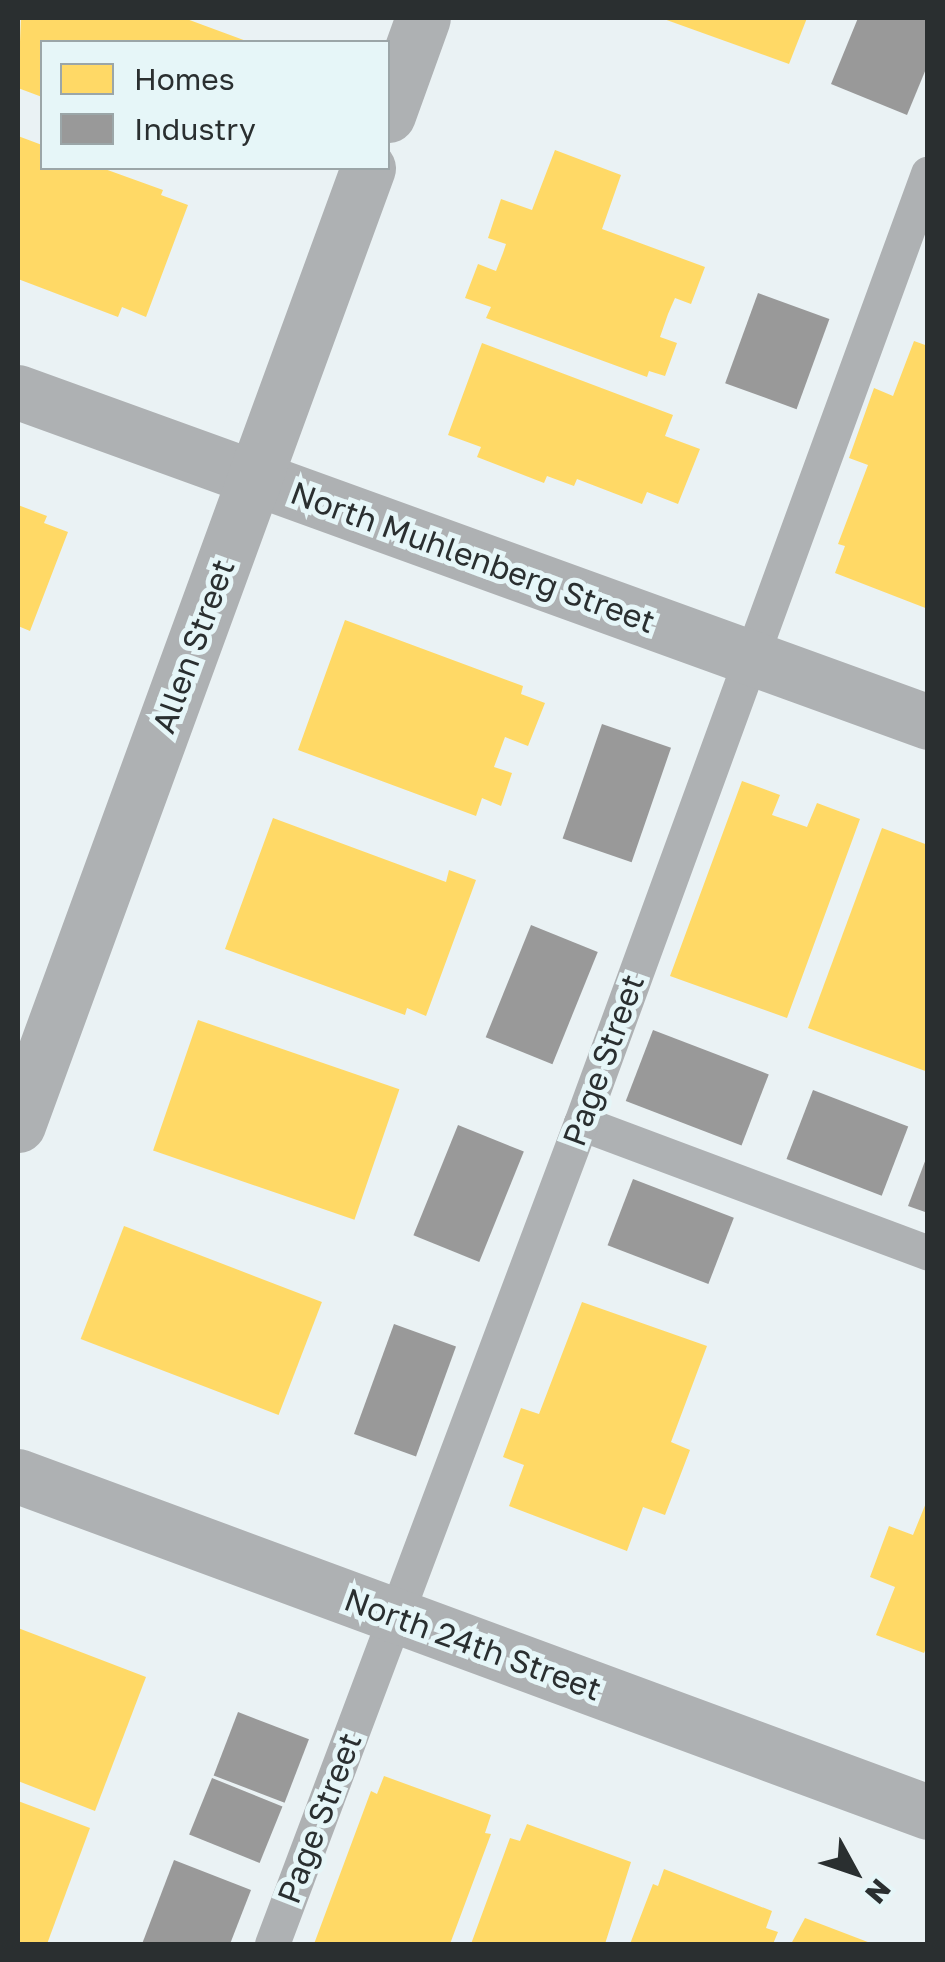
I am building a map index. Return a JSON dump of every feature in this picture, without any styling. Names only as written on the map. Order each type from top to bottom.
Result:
[{"type":"street","points":[[390,109],[423,18]]},
{"type":"street","name":"Allen Street","points":[[18,1125],[367,170]]},
{"type":"street","name":"North Muhlenberg Street","points":[[18,392],[928,722]]},
{"type":"street","name":"North 24th Street","points":[[18,1476],[928,1812]]},
{"type":"lane","name":"Page Street","points":[[272,1944],[581,1123],[926,183]]},
{"type":"lane","points":[[581,1123],[928,1252]]},
{"type":"building: Homes","points":[[21,18],[184,18],[244,40],[40,40],[40,96],[18,88]]},
{"type":"building: Homes","points":[[661,18],[807,18],[789,64]]},
{"type":"building: Homes","points":[[18,136],[40,144],[40,170],[108,170],[163,190],[161,195],[188,205],[146,317],[122,307],[118,317],[18,279]]},
{"type":"building: Homes","points":[[555,150],[621,175],[602,229],[705,267],[691,304],[675,298],[668,314],[660,337],[677,343],[665,376],[649,371],[647,377],[486,318],[491,307],[465,298],[478,264],[496,271],[503,253],[506,244],[488,238],[501,199],[532,210]]},
{"type":"building: Homes","points":[[914,341],[928,346],[928,609],[835,573],[845,546],[838,544],[868,465],[849,458],[874,388],[893,396]]},
{"type":"building: Homes","points":[[482,343],[673,415],[665,436],[700,449],[678,504],[647,492],[642,504],[577,479],[574,486],[547,476],[544,483],[477,457],[481,447],[448,435]]},
{"type":"building: Homes","points":[[18,505],[47,516],[44,523],[68,532],[30,631],[18,626]]},
{"type":"building: Homes","points":[[345,620],[523,686],[521,694],[545,703],[528,746],[505,737],[494,767],[512,773],[501,806],[482,798],[476,816],[298,750]]},
{"type":"building: Homes","points":[[742,781],[780,795],[772,815],[807,827],[817,803],[860,819],[787,1018],[670,976]]},
{"type":"building: Homes","points":[[273,818],[446,882],[449,870],[476,880],[426,1016],[407,1008],[405,1015],[225,949]]},
{"type":"building: Homes","points":[[882,828],[928,845],[928,1072],[808,1028]]},
{"type":"building: Homes","points":[[198,1020],[399,1089],[354,1220],[153,1150]]},
{"type":"building: Homes","points":[[124,1226],[322,1302],[279,1415],[81,1339]]},
{"type":"building: Homes","points":[[582,1302],[707,1346],[671,1442],[690,1450],[665,1515],[643,1507],[627,1551],[509,1506],[524,1465],[503,1457],[521,1408],[539,1414]]},
{"type":"building: Homes","points":[[928,1498],[928,1644],[924,1653],[876,1635],[895,1587],[870,1577],[889,1526],[913,1535]]},
{"type":"building: Homes","points":[[18,1628],[146,1677],[95,1811],[18,1781]]},
{"type":"building: Homes","points":[[384,1776],[491,1815],[485,1833],[491,1834],[450,1944],[314,1944],[371,1791],[377,1794]]},
{"type":"building: Homes","points":[[18,1801],[90,1828],[47,1944],[18,1944]]},
{"type":"building: Homes","points":[[527,1824],[631,1862],[605,1944],[471,1944],[510,1838],[520,1841]]},
{"type":"building: Homes","points":[[664,1869],[772,1911],[766,1928],[778,1932],[773,1944],[630,1944],[653,1884],[658,1886]]},
{"type":"building: Homes","points":[[805,1918],[873,1944],[791,1944]]},
{"type":"building: Industry","points":[[858,18],[928,18],[928,64],[907,115],[831,84]]},
{"type":"building: Industry","points":[[758,293],[829,319],[797,409],[725,383]]},
{"type":"building: Industry","points":[[602,724],[671,748],[632,862],[563,838]]},
{"type":"building: Industry","points":[[531,925],[598,952],[552,1064],[486,1037]]},
{"type":"building: Industry","points":[[653,1030],[769,1074],[742,1145],[626,1101]]},
{"type":"building: Industry","points":[[813,1090],[908,1127],[882,1196],[786,1159]]},
{"type":"building: Industry","points":[[458,1125],[524,1152],[479,1262],[413,1235]]},
{"type":"building: Industry","points":[[928,1156],[928,1213],[908,1206]]},
{"type":"building: Industry","points":[[633,1179],[734,1218],[708,1284],[608,1245]]},
{"type":"building: Industry","points":[[394,1324],[456,1347],[416,1457],[354,1434]]},
{"type":"building: Industry","points":[[238,1712],[309,1739],[285,1803],[214,1775]]},
{"type":"building: Industry","points":[[212,1778],[282,1806],[260,1863],[189,1835]]},
{"type":"building: Industry","points":[[174,1860],[251,1890],[230,1944],[142,1944]]}]
